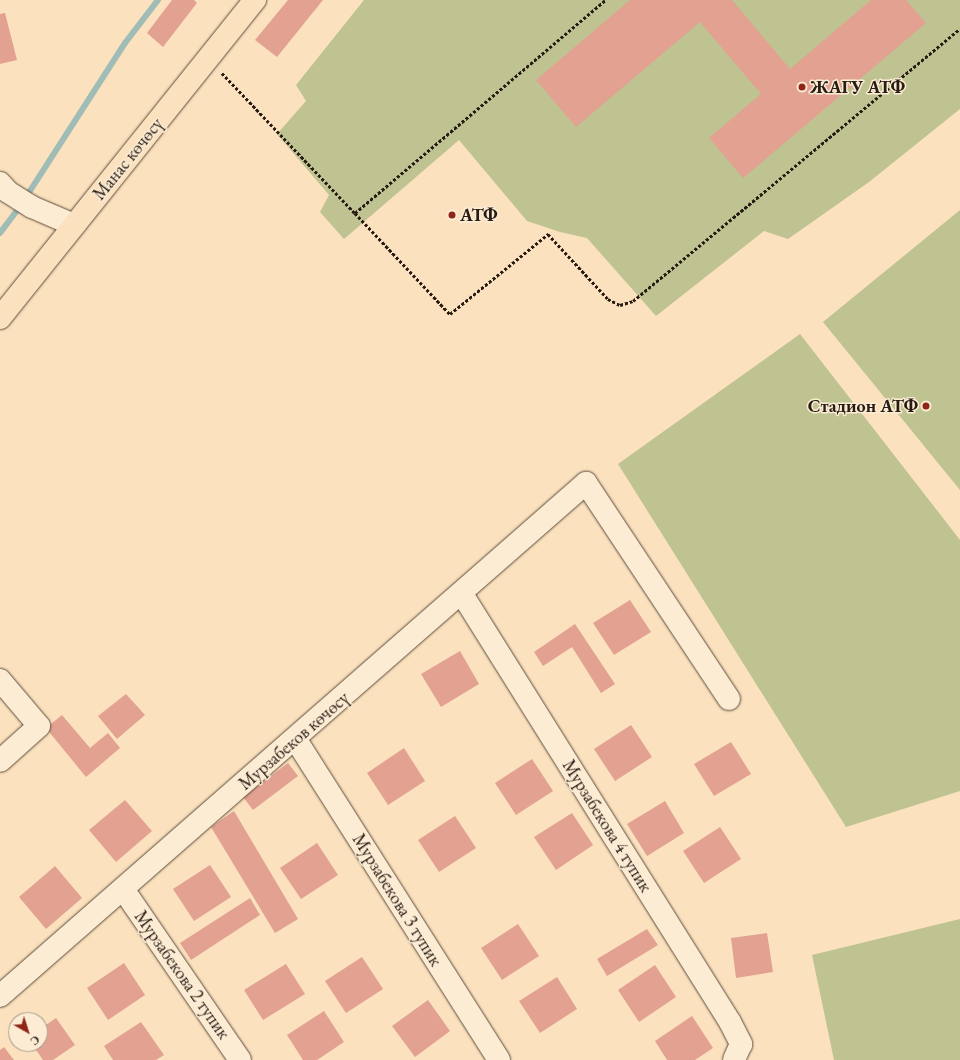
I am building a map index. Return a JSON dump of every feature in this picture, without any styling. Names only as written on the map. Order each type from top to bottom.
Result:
[{"type":"main road","name":"Манас көчөсү","points":[[0,318],[255,0]]},
{"type":"street","points":[[4,188],[32,207],[74,225]]},
{"type":"street","name":"Мурзабеков көчөсү","points":[[0,996],[296,740],[586,483],[729,699]]},
{"type":"street","name":"Мурзабекова 4 тупик","points":[[462,594],[730,1022],[741,1044],[734,1060]]},
{"type":"street","points":[[0,680],[39,726],[0,762]]},
{"type":"street","name":"Мурзабекова 3 тупик","points":[[296,740],[499,1060]]},
{"type":"street","name":"Мурзабекова 2 тупик","points":[[123,889],[240,1060]]},
{"type":"path","points":[[355,213],[605,0]]},
{"type":"path","points":[[220,71],[450,314],[548,234],[608,299],[620,304],[633,301],[960,28]]},
{"type":"green space","points":[[364,0],[960,0],[960,109],[869,182],[788,239],[764,231],[656,316],[587,238],[560,232],[527,221],[459,140],[344,239],[320,212],[329,195],[277,134],[306,101],[296,85]]},
{"type":"green space","name":"Стадион АТФ","points":[[960,210],[960,490],[823,322]]},
{"type":"green space","points":[[800,334],[960,540],[960,791],[846,827],[618,464]]},
{"type":"green space","points":[[960,919],[960,1060],[834,1060],[812,955]]},
{"type":"building","points":[[172,0],[194,0],[197,3],[163,47],[147,33]]},
{"type":"building","points":[[288,0],[323,0],[277,57],[255,40]]},
{"type":"building","name":"ЖАГУ АТФ","points":[[630,0],[732,0],[790,69],[871,0],[906,0],[926,23],[743,178],[709,138],[761,94],[700,22],[576,127],[536,80]]},
{"type":"building","points":[[5,13],[17,60],[0,64],[0,14]]},
{"type":"building","points":[[630,600],[651,632],[614,655],[593,623]]},
{"type":"building","points":[[575,624],[615,684],[601,693],[572,647],[543,666],[534,652]]},
{"type":"building","points":[[460,651],[479,684],[441,707],[421,674]]},
{"type":"building","points":[[126,694],[145,715],[117,739],[98,716]]},
{"type":"building","points":[[62,715],[90,748],[108,733],[120,748],[86,777],[46,728]]},
{"type":"building","points":[[631,725],[652,757],[615,781],[594,749]]},
{"type":"building","points":[[731,742],[751,774],[714,796],[694,764]]},
{"type":"building","points":[[404,748],[425,781],[388,805],[367,773]]},
{"type":"building","points":[[532,759],[553,791],[516,815],[495,783]]},
{"type":"building","points":[[288,763],[298,776],[253,810],[243,797]]},
{"type":"building","points":[[125,800],[152,831],[116,862],[89,830]]},
{"type":"building","points":[[665,801],[684,833],[647,856],[627,824]]},
{"type":"building","points":[[234,811],[298,919],[275,933],[211,827]]},
{"type":"building","points":[[572,813],[593,845],[556,870],[534,837]]},
{"type":"building","points":[[455,816],[476,848],[439,872],[418,840]]},
{"type":"building","points":[[720,827],[741,859],[704,883],[683,851]]},
{"type":"building","points":[[317,843],[338,875],[301,899],[280,868]]},
{"type":"building","points":[[210,865],[231,897],[194,921],[173,889]]},
{"type":"building","points":[[55,866],[82,898],[46,929],[19,897]]},
{"type":"building","points":[[250,898],[260,915],[191,960],[180,943]]},
{"type":"building","points":[[518,924],[539,956],[502,980],[481,948]]},
{"type":"building","points":[[647,929],[658,945],[607,976],[597,959]]},
{"type":"building","points":[[767,933],[773,972],[736,978],[731,938]]},
{"type":"building","points":[[362,957],[383,989],[346,1013],[325,981]]},
{"type":"building","points":[[124,963],[145,995],[108,1020],[87,988]]},
{"type":"building","points":[[286,964],[305,994],[263,1020],[244,990]]},
{"type":"building","points":[[655,965],[676,997],[639,1022],[618,990]]},
{"type":"building","points":[[557,977],[577,1009],[540,1033],[519,1001]]},
{"type":"building","points":[[428,1000],[450,1031],[415,1057],[392,1026]]},
{"type":"building","points":[[324,1011],[344,1042],[317,1060],[303,1060],[287,1035]]},
{"type":"building","points":[[692,1016],[713,1048],[695,1060],[667,1060],[655,1041]]},
{"type":"building","points":[[56,1018],[75,1045],[53,1060],[43,1060],[38,1052],[48,1052],[48,1024]]},
{"type":"building","points":[[141,1022],[164,1055],[156,1060],[113,1060],[104,1046]]},
{"type":"building","points":[[4,1047],[14,1060],[0,1060],[0,1050]]},
{"type":"waterway","points":[[0,233],[19,208],[125,43],[158,0]]},
{"type":"place","name":"ЖАГУ АТФ","points":[[802,87]]},
{"type":"place","name":"АТФ","points":[[452,215]]},
{"type":"place","name":"Стадион АТФ","points":[[926,406]]}]
